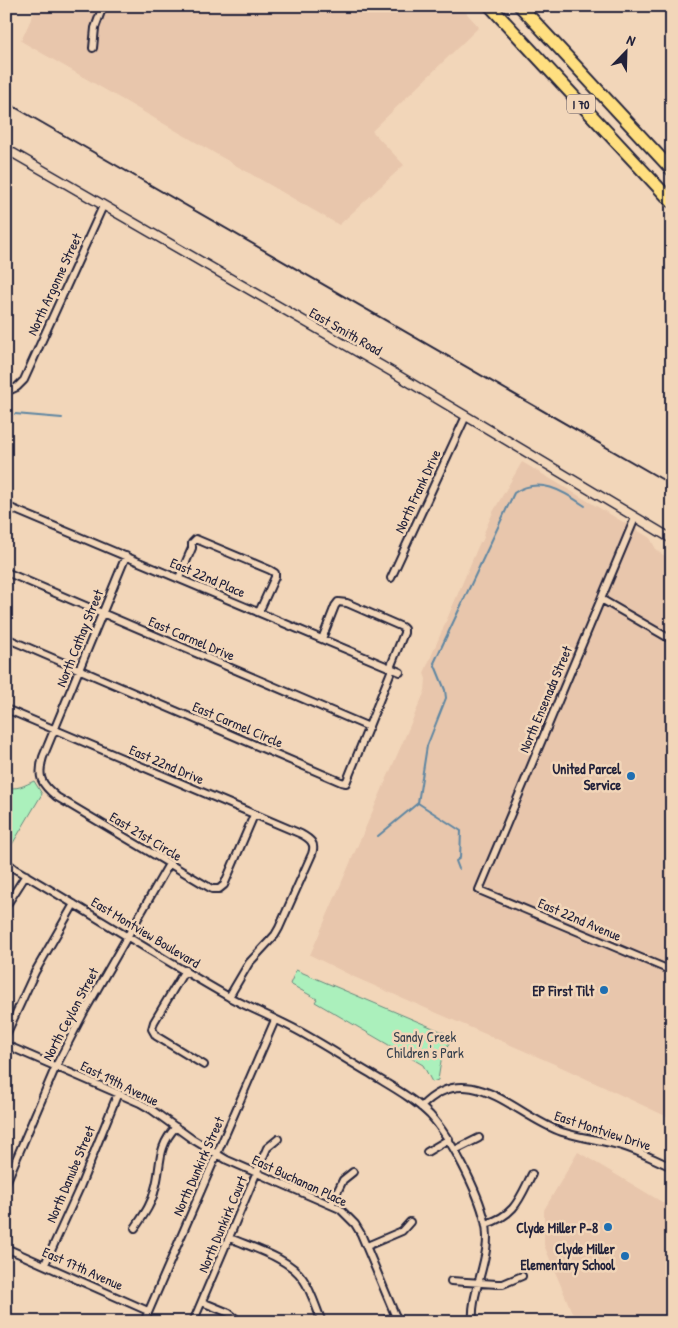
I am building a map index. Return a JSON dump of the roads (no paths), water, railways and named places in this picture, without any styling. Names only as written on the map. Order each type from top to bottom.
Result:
[{"type":"highway","name":"I 70","points":[[490,6],[672,202]]},
{"type":"highway","name":"I 70","points":[[520,6],[672,170]]},
{"type":"street","points":[[93,48],[95,28],[102,6]]},
{"type":"street","name":"East Smith Road","points":[[6,149],[466,416],[672,539]]},
{"type":"street","name":"North Argonne Street","points":[[6,392],[17,387],[24,380],[103,206]]},
{"type":"street","name":"North Frank Drive","points":[[391,578],[466,416]]},
{"type":"street","name":"East 22nd Place","points":[[6,506],[400,672]]},
{"type":"street","name":"North Ensenada Street","points":[[479,890],[635,518]]},
{"type":"street","points":[[179,578],[192,548],[192,543],[196,539],[270,570],[275,573],[275,577],[259,612]]},
{"type":"street","name":"North Cathay Street","points":[[55,729],[126,556]]},
{"type":"street","name":"East Carmel Drive","points":[[6,572],[368,727]]},
{"type":"street","points":[[601,599],[672,640]]},
{"type":"street","name":"East Carmel Circle","points":[[6,638],[346,783],[349,780],[352,767],[391,669],[404,629],[342,601],[338,602],[322,639]]},
{"type":"street","name":"East 22nd Drive","points":[[6,709],[309,838],[314,846],[312,854],[279,928],[275,935],[249,963],[229,997]]},
{"type":"street","name":"East 21st Circle","points":[[55,729],[40,766],[41,779],[45,786],[57,797],[212,889],[219,889],[223,886],[254,815]]},
{"type":"street","name":"East Montview Boulevard","points":[[6,862],[229,997],[295,1029],[348,1060],[421,1107],[436,1122],[455,1150],[473,1189],[486,1224]]},
{"type":"street","name":"North Ceylon Street","points":[[6,1183],[56,1066],[127,936],[169,864]]},
{"type":"street","points":[[6,906],[26,875]]},
{"type":"street","name":"East 22nd Avenue","points":[[479,890],[672,971]]},
{"type":"street","points":[[6,1035],[35,972],[74,904]]},
{"type":"street","points":[[185,970],[154,1022],[152,1029],[156,1036],[204,1065]]},
{"type":"street","name":"North Dunkirk Street","points":[[144,1322],[275,1020]]},
{"type":"street","name":"East 19th Avenue","points":[[6,1045],[118,1093],[152,1110],[217,1154]]},
{"type":"street","name":"East Montview Drive","points":[[421,1107],[433,1096],[445,1090],[476,1089],[502,1099],[555,1129],[621,1145],[672,1167]]},
{"type":"street","name":"North Danube Street","points":[[45,1264],[80,1187],[118,1093]]},
{"type":"street","points":[[135,1228],[149,1206],[155,1192],[163,1145],[176,1127]]},
{"type":"street","points":[[455,1150],[479,1138]]},
{"type":"street","name":"North Dunkirk Court","points":[[193,1322],[267,1148],[278,1139]]},
{"type":"street","points":[[427,1152],[448,1139]]},
{"type":"street","name":"East Buchanan Place","points":[[217,1154],[340,1210],[355,1224],[367,1246],[397,1319]]},
{"type":"street","points":[[331,1206],[343,1180],[354,1172]]},
{"type":"street","points":[[473,1322],[473,1312],[486,1249],[486,1224],[500,1220],[508,1215],[532,1174]]},
{"type":"street","points":[[367,1246],[402,1231],[410,1222]]},
{"type":"street","points":[[230,1238],[283,1261],[295,1270],[308,1288],[322,1322]]},
{"type":"street","name":"East 17th Avenue","points":[[6,1248],[148,1311]]},
{"type":"street","points":[[451,1282],[504,1284],[522,1276]]},
{"type":"street","points":[[202,1302],[229,1313],[240,1322]]},
{"type":"street","points":[[381,1322],[397,1319]]},
{"type":"waterway","points":[[15,414],[62,418]]},
{"type":"waterway","points":[[459,869],[456,861],[460,858],[461,831],[418,803],[427,746],[446,698],[445,690],[434,663],[514,493],[523,488],[542,486],[568,495],[585,506]]},
{"type":"waterway","points":[[378,836],[418,803]]},
{"type":"railway","points":[[6,102],[672,485]]},
{"type":"place","name":"United Parcel Service","points":[[631,776]]},
{"type":"place","name":"EP First Tilt","points":[[604,990]]},
{"type":"place","name":"Clyde Miller P-8","points":[[608,1227]]},
{"type":"place","name":"Clyde Miller Elementary School","points":[[625,1256]]},
{"type":"park label","name":"Sandy Creek Children's Park","points":[[425,1044]]}]
